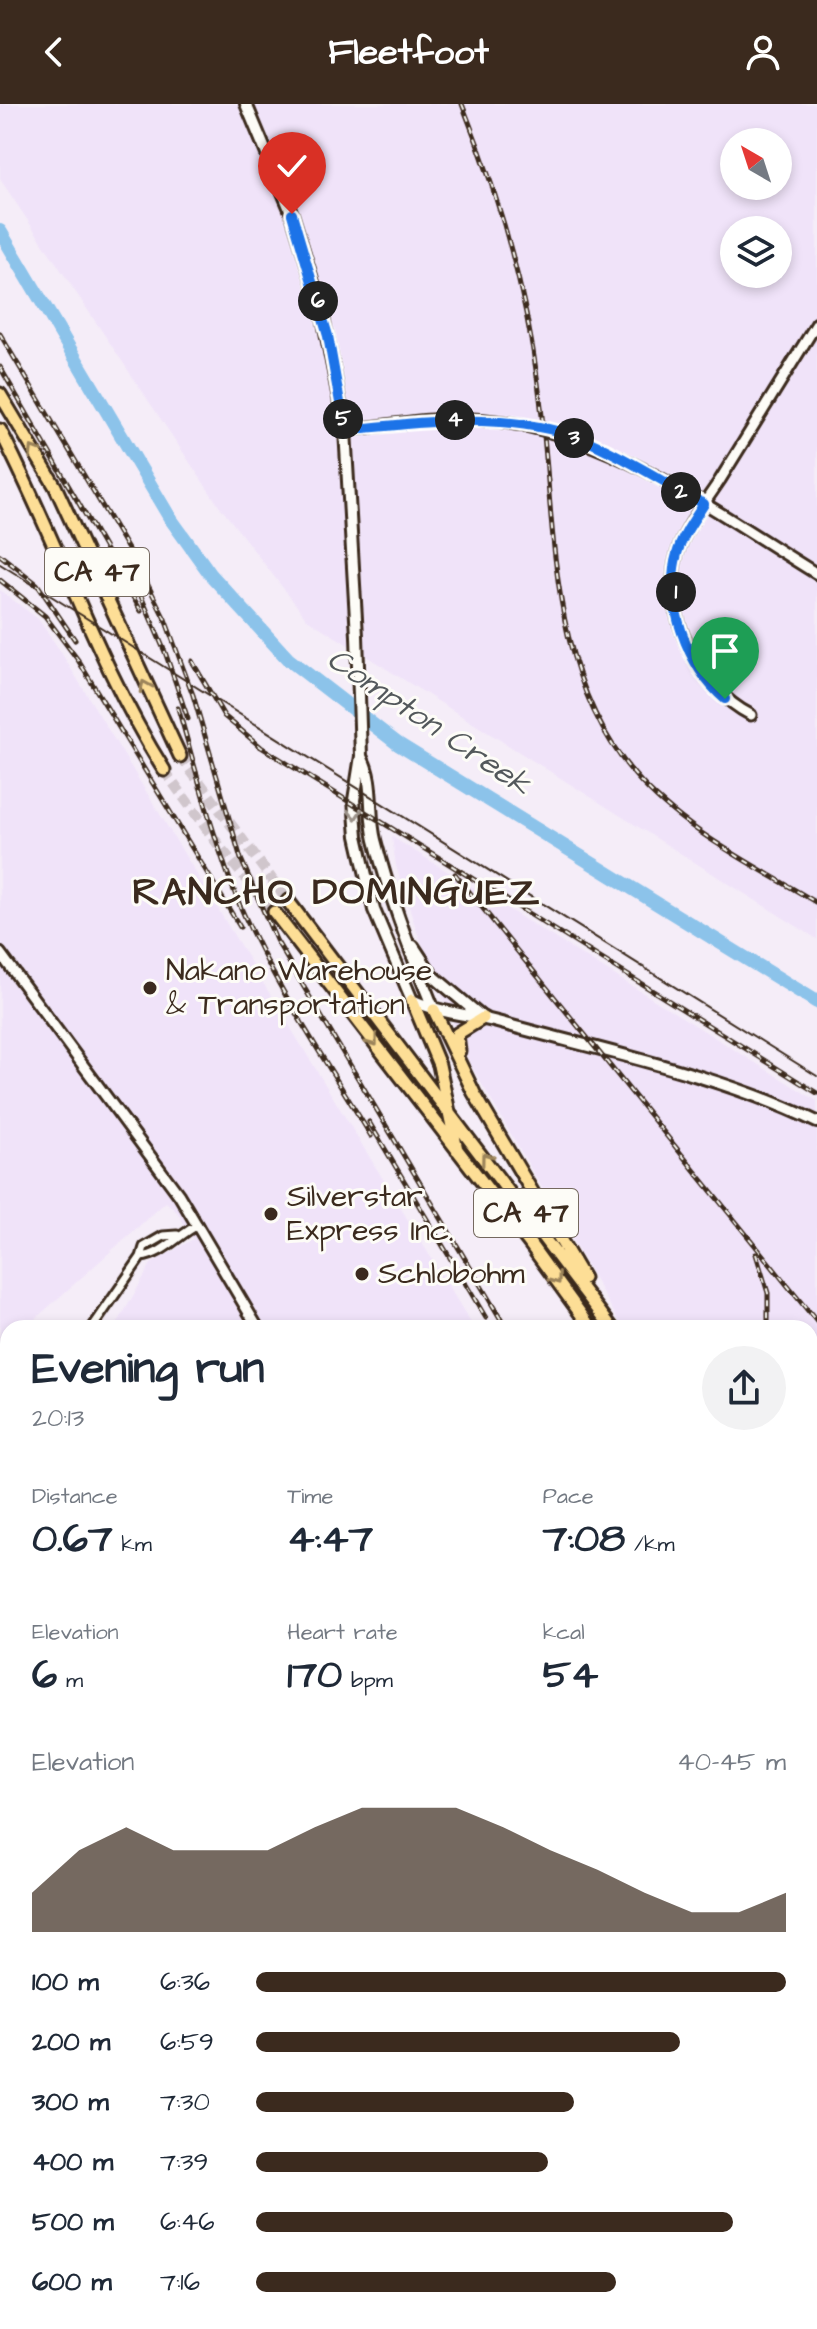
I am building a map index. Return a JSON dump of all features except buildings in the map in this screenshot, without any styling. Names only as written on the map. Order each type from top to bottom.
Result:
[{"type":"main road","points":[[246,104],[287,201],[313,280],[328,336],[345,430],[361,756],[354,800],[363,872],[374,910],[439,1065],[453,1115],[458,1150]]},
{"type":"main road","name":"CA 47","points":[[0,394],[62,499],[180,756]]},
{"type":"main road","name":"CA 47","points":[[0,430],[32,492],[117,690],[164,770]]},
{"type":"main road","points":[[361,756],[371,774],[370,805],[382,866],[401,930],[434,1010],[474,1093],[551,1220],[600,1310]]},
{"type":"main road","points":[[363,872],[382,866]]},
{"type":"main road","name":"CA 47","points":[[288,901],[607,1320]]},
{"type":"main road","name":"CA 47","points":[[274,912],[585,1320]]},
{"type":"main road","points":[[401,930],[432,975],[483,1018]]},
{"type":"main road","points":[[412,1000],[434,1010],[483,1018],[710,1080],[817,1122]]},
{"type":"main road","points":[[474,1093],[456,1040],[461,1030],[483,1018]]},
{"type":"street","points":[[751,715],[711,686],[687,644],[677,610],[674,576],[677,553],[704,504],[817,323]]},
{"type":"street","points":[[345,430],[469,418],[512,423],[590,443],[704,504],[817,574]]},
{"type":"street","points":[[0,953],[179,1195],[253,1320]]},
{"type":"street","points":[[98,1320],[141,1257],[164,1248],[177,1235],[198,1225]]},
{"type":"shaded area","points":[[0,104],[817,104],[817,939],[307,619],[217,503],[0,179]]},
{"type":"shaded area","points":[[0,590],[38,619],[59,649],[469,1320],[120,1320],[151,1264],[193,1239],[177,1212],[166,1202],[34,1320],[0,1320]]},
{"type":"shaded area","points":[[392,837],[817,1101],[817,1320],[618,1320],[468,1060],[416,929],[396,866]]},
{"type":"waterway","name":"Compton Creek","points":[[0,231],[170,518],[211,575],[288,659],[398,744],[817,1002]]},
{"type":"tunnel","points":[[180,756],[288,901]]},
{"type":"tunnel","points":[[164,770],[223,851],[274,912]]},
{"type":"tram line","points":[[0,564],[817,1076]]},
{"type":"railway","points":[[462,104],[498,206],[526,312],[544,433],[559,588],[569,638],[584,687],[605,733],[635,775],[654,795],[721,846],[817,903]]},
{"type":"railway","points":[[0,334],[142,573],[165,619],[193,695],[241,859],[276,940],[501,1320]]},
{"type":"railway","points":[[0,367],[141,611]]},
{"type":"railway","points":[[0,555],[37,584],[75,640]]},
{"type":"railway","points":[[0,580],[45,616],[78,660],[240,927]]},
{"type":"railway","points":[[141,596],[165,652],[188,719]]},
{"type":"railway","points":[[192,661],[224,716],[261,747],[817,1093]]},
{"type":"railway","points":[[178,708],[213,830],[238,901],[283,992],[371,1136]]},
{"type":"railway","points":[[455,874],[815,1320]]},
{"type":"railway","points":[[369,1122],[486,1318]]},
{"type":"railway","points":[[756,1254],[768,1293],[768,1320]]},
{"type":"place","name":"Nakano Warehouse & Transportation","points":[[150,988]]},
{"type":"place","name":"Silverstar Express Inc.","points":[[271,1214]]},
{"type":"place","name":"Schlobohm","points":[[362,1274]]},
{"type":"district","name":"RANCHO DOMINGUEZ","points":[[337,893]]},
{"type":"route","points":[[292,214],[328,336],[345,430],[469,418],[512,423],[590,443],[704,504],[677,553],[674,576],[677,608],[695,662],[711,686],[725,699]]}]
